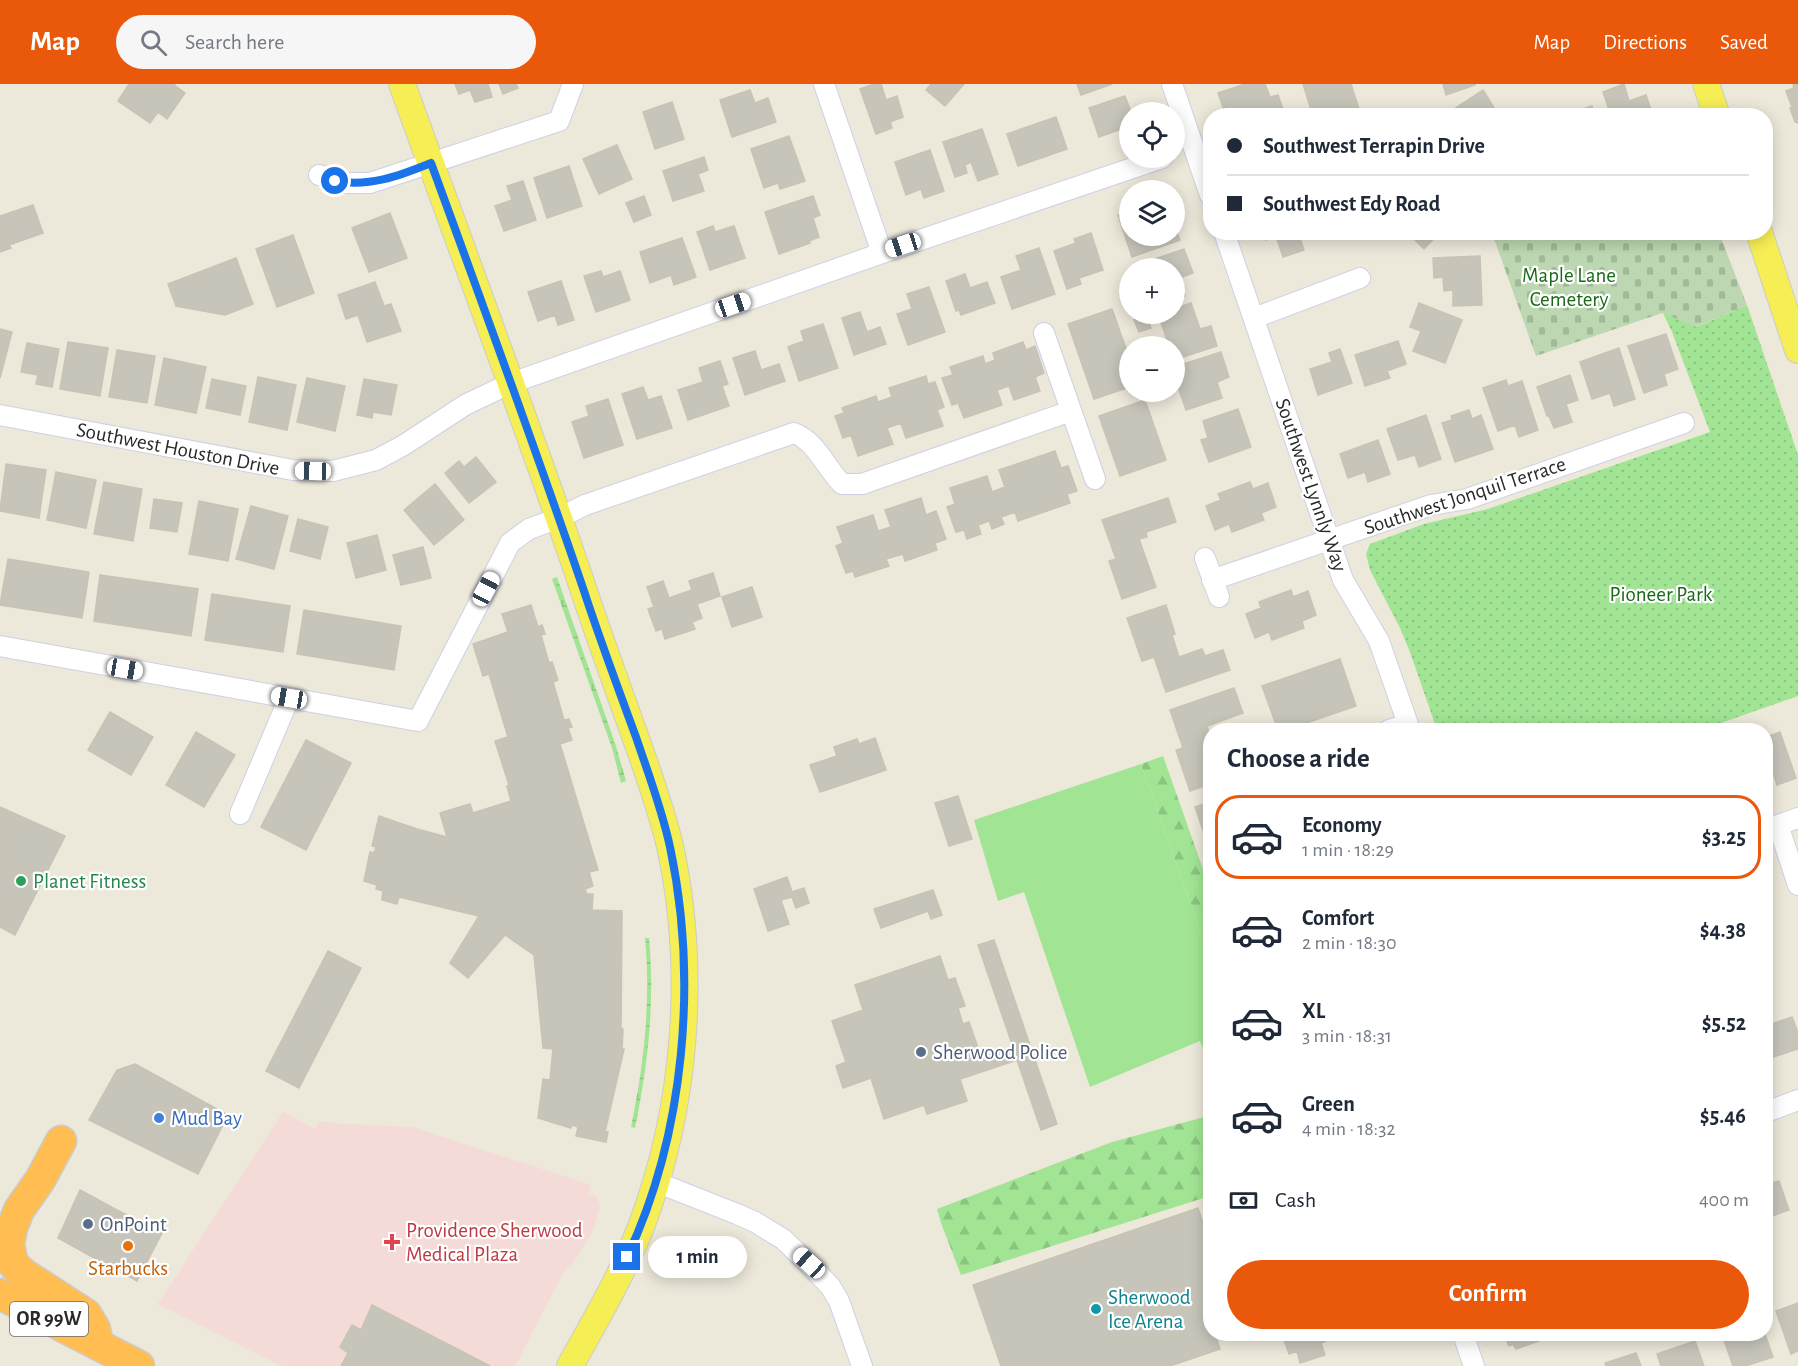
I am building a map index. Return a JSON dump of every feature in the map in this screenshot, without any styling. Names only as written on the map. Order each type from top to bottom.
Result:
[{"type":"highway","points":[[61,1141],[40,1180],[19,1210],[9,1243],[11,1257],[14,1265],[24,1274],[86,1314],[94,1329],[98,1344]]},
{"type":"highway","name":"OR 99W","points":[[0,1294],[139,1366]]},
{"type":"main road","points":[[402,84],[511,383],[658,802],[670,847],[679,901],[683,977],[682,1042],[674,1104],[656,1182],[640,1230],[616,1281],[570,1366]]},
{"type":"main road","points":[[1706,84],[1714,108]]},
{"type":"main road","points":[[1762,240],[1798,350]]},
{"type":"street","points":[[319,175],[346,183],[370,183],[392,178],[560,121],[573,84]]},
{"type":"street","points":[[824,84],[882,253]]},
{"type":"street","points":[[1172,84],[1203,175]]},
{"type":"street","points":[[1185,150],[1193,147]]},
{"type":"street","name":"Southwest Houston Drive","points":[[0,416],[293,470],[333,471],[376,460],[404,445],[465,405],[511,383],[1133,168]]},
{"type":"street","name":"Southwest Lynnly Way","points":[[1227,240],[1343,580],[1379,641],[1408,723]]},
{"type":"street","points":[[1254,318],[1360,278]]},
{"type":"street","points":[[1044,333],[1095,479]]},
{"type":"street","points":[[0,646],[418,721],[510,543],[530,529],[585,505],[794,433],[806,438],[830,472],[842,484],[862,484],[1071,411]]},
{"type":"street","name":"Southwest Jonquil Terrace","points":[[1205,558],[1216,589],[1329,539],[1431,505],[1467,499],[1684,423]]},
{"type":"street","points":[[240,814],[289,698]]},
{"type":"street","points":[[1773,827],[1798,818]]},
{"type":"street","points":[[1773,829],[1798,885]]},
{"type":"street","points":[[1773,1109],[1798,1100]]},
{"type":"street","points":[[656,1182],[755,1222],[783,1239],[830,1286],[839,1301],[862,1366]]},
{"type":"street","points":[[1465,1341],[1474,1366]]},
{"type":"shaded area","name":"Providence Sherwood Medical Plaza","points":[[283,1112],[315,1129],[319,1121],[412,1127],[591,1185],[588,1193],[597,1197],[600,1207],[593,1230],[579,1254],[562,1275],[515,1366],[281,1366],[158,1304]]},
{"type":"green space","name":"Maple Lane Cemetery","points":[[1495,240],[1722,240],[1747,305],[1695,327],[1662,313],[1536,356]]},
{"type":"green space","name":"Pioneer Park","points":[[1747,305],[1798,455],[1798,696],[1721,723],[1435,723],[1400,628],[1370,570],[1366,554],[1370,544],[1424,524],[1488,509],[1710,432],[1663,313],[1696,327]]},
{"type":"green space","points":[[557,577],[616,746],[626,781],[621,783],[612,748],[552,579]]},
{"type":"green space","points":[[1163,756],[1203,869],[1203,939],[1141,764]]},
{"type":"green space","points":[[1141,764],[1203,939],[1203,1049],[1200,1041],[1090,1087],[1024,892],[998,901],[974,820]]},
{"type":"green space","points":[[645,938],[649,938],[651,962],[651,1010],[644,1081],[635,1128],[631,1127],[640,1080],[647,1009]]},
{"type":"green space","points":[[1203,1117],[1203,1198],[961,1275],[937,1209],[1112,1142]]},
{"type":"building","points":[[129,84],[175,84],[185,93],[167,119],[158,112],[150,123],[118,101]]},
{"type":"building","points":[[455,84],[488,84],[492,97],[475,102],[470,90],[459,94]]},
{"type":"building","points":[[499,84],[516,84],[518,88],[503,94]]},
{"type":"building","points":[[881,84],[886,100],[897,96],[903,117],[890,122],[892,128],[876,134],[860,89]]},
{"type":"building","points":[[931,84],[964,84],[945,106],[926,90]]},
{"type":"building","points":[[1077,84],[1112,84],[1081,95]]},
{"type":"building","points":[[1245,84],[1265,84],[1270,97],[1278,95],[1283,108],[1223,108],[1218,93]]},
{"type":"building","points":[[1303,84],[1351,84],[1359,108],[1310,108]]},
{"type":"building","points":[[1443,84],[1475,84],[1475,85],[1446,95]]},
{"type":"building","points":[[1624,84],[1629,101],[1646,95],[1650,108],[1608,108],[1603,92]]},
{"type":"building","points":[[1793,84],[1798,84],[1798,123],[1795,122],[1786,91],[1794,88]]},
{"type":"building","points":[[750,90],[755,103],[768,98],[776,122],[732,137],[720,100]]},
{"type":"building","points":[[1483,90],[1494,108],[1456,108]]},
{"type":"building","points":[[1125,96],[1127,102],[1119,102],[1119,130],[1099,137],[1089,108]]},
{"type":"building","points":[[672,102],[684,139],[655,149],[643,112]]},
{"type":"building","points":[[1056,117],[1067,149],[1018,166],[1007,134]]},
{"type":"building","points":[[982,129],[998,174],[978,181],[971,162],[965,165],[967,173],[955,177],[943,142]]},
{"type":"building","points":[[789,136],[805,181],[780,189],[778,183],[764,188],[751,149]]},
{"type":"building","points":[[617,145],[632,179],[599,194],[583,159]]},
{"type":"building","points":[[930,150],[944,191],[924,198],[921,189],[906,195],[895,162]]},
{"type":"building","points":[[704,157],[708,170],[698,174],[704,191],[673,201],[663,171]]},
{"type":"building","points":[[569,166],[582,206],[547,218],[534,178]]},
{"type":"building","points":[[523,181],[536,220],[504,231],[495,206],[512,200],[507,186]]},
{"type":"building","points":[[644,196],[651,215],[634,222],[626,203]]},
{"type":"building","points":[[813,196],[820,215],[813,218],[819,237],[809,241],[810,243],[779,254],[765,212]]},
{"type":"building","points":[[33,205],[43,233],[9,245],[11,248],[0,252],[0,216]]},
{"type":"building","points":[[390,213],[407,258],[369,272],[352,228]]},
{"type":"building","points":[[713,226],[715,232],[734,226],[745,258],[710,270],[697,232]]},
{"type":"building","points":[[1091,233],[1103,270],[1079,278],[1081,284],[1067,289],[1054,251],[1076,243],[1074,239]]},
{"type":"building","points":[[293,235],[314,293],[277,307],[256,249]]},
{"type":"building","points":[[682,238],[696,277],[674,285],[671,275],[650,283],[640,252]]},
{"type":"building","points":[[1277,240],[1301,240],[1304,250],[1283,257]]},
{"type":"building","points":[[1415,240],[1432,240],[1424,249]]},
{"type":"building","points":[[1128,246],[1163,246],[1132,257]]},
{"type":"building","points":[[1039,248],[1055,294],[1012,309],[1001,277],[1021,270],[1016,256]]},
{"type":"building","points":[[1184,249],[1193,273],[1185,276],[1185,258],[1158,258]]},
{"type":"building","points":[[1480,256],[1482,305],[1453,306],[1453,290],[1444,291],[1443,277],[1434,278],[1433,258]]},
{"type":"building","points":[[236,258],[253,304],[225,315],[176,306],[168,284]]},
{"type":"building","points":[[601,271],[603,277],[620,271],[630,300],[596,312],[584,276]]},
{"type":"building","points":[[965,274],[970,288],[987,282],[995,303],[961,315],[959,310],[956,311],[946,281]]},
{"type":"building","points":[[561,281],[574,320],[558,325],[555,315],[538,321],[528,292]]},
{"type":"building","points":[[375,282],[384,306],[391,304],[401,331],[367,342],[358,315],[346,319],[338,295]]},
{"type":"building","points":[[929,287],[945,332],[908,345],[897,314],[912,309],[907,294]]},
{"type":"building","points":[[1191,303],[1200,329],[1211,326],[1217,346],[1185,356],[1185,336],[1166,336],[1161,324],[1185,324],[1185,305]]},
{"type":"building","points":[[1419,303],[1462,320],[1445,363],[1413,351],[1421,331],[1410,327]]},
{"type":"building","points":[[1112,309],[1122,336],[1119,336],[1119,391],[1094,399],[1068,324]]},
{"type":"building","points":[[860,312],[867,332],[880,327],[886,344],[854,355],[842,318]]},
{"type":"building","points":[[823,324],[838,368],[799,381],[788,347],[804,341],[801,331]]},
{"type":"building","points":[[1136,324],[1150,324],[1151,328],[1139,332]]},
{"type":"building","points":[[0,329],[12,332],[0,378]]},
{"type":"building","points":[[1666,334],[1678,369],[1664,374],[1667,385],[1644,393],[1628,346]]},
{"type":"building","points":[[1398,341],[1406,364],[1387,371],[1390,378],[1365,386],[1355,355]]},
{"type":"building","points":[[68,342],[108,348],[100,396],[60,389]]},
{"type":"building","points":[[1023,342],[1026,350],[1035,346],[1044,373],[1035,377],[1040,391],[1014,400],[1009,386],[997,390],[1002,405],[964,418],[958,403],[952,405],[942,378],[953,375],[950,367],[983,356],[985,364],[995,360],[993,353]]},
{"type":"building","points":[[27,343],[59,349],[52,387],[36,384],[38,375],[21,372]]},
{"type":"building","points":[[1619,348],[1635,399],[1614,406],[1610,393],[1592,399],[1580,362]]},
{"type":"building","points":[[1340,349],[1352,383],[1318,395],[1310,369],[1332,362],[1329,353]]},
{"type":"building","points":[[117,350],[155,356],[147,403],[109,397]]},
{"type":"building","points":[[755,351],[761,370],[779,364],[785,381],[745,395],[733,358]]},
{"type":"building","points":[[1221,352],[1229,377],[1217,382],[1222,398],[1186,410],[1183,402],[1185,363]]},
{"type":"building","points":[[164,358],[206,367],[196,413],[155,405]]},
{"type":"building","points":[[720,361],[728,384],[722,386],[729,406],[688,420],[678,390],[703,382],[699,368]]},
{"type":"building","points":[[1570,375],[1578,400],[1566,404],[1572,422],[1554,428],[1547,416],[1537,387]]},
{"type":"building","points":[[926,376],[928,384],[935,382],[944,407],[937,410],[943,426],[906,438],[901,423],[887,428],[893,444],[858,456],[851,435],[843,438],[835,416],[844,413],[842,408],[876,396],[878,402],[892,397],[889,388]]},
{"type":"building","points":[[258,377],[296,385],[287,430],[249,422]]},
{"type":"building","points":[[307,378],[345,386],[335,431],[297,422]]},
{"type":"building","points":[[212,379],[246,386],[240,415],[206,408]]},
{"type":"building","points":[[364,379],[397,385],[391,415],[373,412],[372,418],[357,415]]},
{"type":"building","points":[[1506,380],[1508,386],[1522,381],[1538,430],[1519,437],[1515,425],[1498,431],[1483,388]]},
{"type":"building","points":[[643,387],[648,400],[661,396],[672,428],[637,439],[622,394]]},
{"type":"building","points":[[608,399],[623,445],[584,458],[572,422],[589,416],[586,406]]},
{"type":"building","points":[[1139,402],[1146,402],[1166,460],[1120,476],[1099,416]]},
{"type":"building","points":[[1238,409],[1251,447],[1209,462],[1201,440],[1208,438],[1203,421]]},
{"type":"building","points":[[1469,410],[1472,419],[1481,415],[1493,449],[1455,462],[1442,423],[1452,420],[1451,416]]},
{"type":"building","points":[[1426,415],[1441,459],[1419,467],[1415,455],[1398,460],[1387,429]]},
{"type":"building","points":[[1378,440],[1390,474],[1368,482],[1365,472],[1348,478],[1340,454]]},
{"type":"building","points":[[1055,451],[1061,468],[1068,466],[1077,491],[1067,494],[1070,503],[1018,521],[1015,512],[1001,517],[1004,524],[992,529],[989,521],[978,525],[981,534],[967,539],[964,530],[956,532],[947,507],[955,504],[950,488],[987,476],[992,492],[1005,487],[999,470]]},
{"type":"building","points":[[476,457],[496,482],[469,503],[445,473],[459,461],[464,467]]},
{"type":"building","points":[[6,464],[46,470],[39,518],[0,511]]},
{"type":"building","points":[[56,472],[96,480],[86,528],[47,520]]},
{"type":"building","points":[[104,482],[142,489],[133,541],[94,534]]},
{"type":"building","points":[[1250,482],[1253,489],[1268,483],[1276,507],[1261,513],[1264,520],[1248,526],[1234,488]]},
{"type":"building","points":[[435,484],[464,520],[434,545],[404,510]]},
{"type":"building","points":[[1234,488],[1248,526],[1232,532],[1229,524],[1215,530],[1206,506],[1221,500],[1218,494]]},
{"type":"building","points":[[921,498],[926,515],[936,511],[946,539],[935,543],[937,550],[905,561],[903,554],[886,559],[889,566],[855,577],[853,571],[846,573],[836,546],[843,543],[837,527],[873,515],[878,531],[891,527],[885,510]]},
{"type":"building","points":[[1168,498],[1176,522],[1146,532],[1147,537],[1139,539],[1156,587],[1122,599],[1109,561],[1116,559],[1102,520]]},
{"type":"building","points":[[154,499],[182,503],[177,532],[150,528]]},
{"type":"building","points":[[199,501],[238,509],[228,561],[189,554]]},
{"type":"building","points":[[251,506],[288,516],[274,569],[236,559]]},
{"type":"building","points":[[298,519],[328,527],[320,559],[290,551]]},
{"type":"building","points":[[377,535],[386,570],[356,578],[347,543]]},
{"type":"building","points":[[423,547],[431,578],[401,585],[393,555]]},
{"type":"building","points":[[8,559],[89,572],[82,618],[0,605]]},
{"type":"building","points":[[713,573],[720,596],[697,604],[702,618],[692,622],[695,629],[665,639],[662,629],[656,631],[648,609],[654,607],[647,587],[663,581],[669,598],[692,590],[689,581]]},
{"type":"building","points":[[100,575],[198,589],[191,636],[94,621]]},
{"type":"building","points":[[752,587],[762,617],[732,627],[722,597]]},
{"type":"building","points":[[1291,590],[1293,597],[1308,591],[1316,615],[1302,621],[1304,628],[1288,634],[1275,596]]},
{"type":"building","points":[[212,594],[290,606],[283,652],[205,640]]},
{"type":"building","points":[[1275,596],[1288,634],[1272,640],[1269,632],[1255,638],[1246,614],[1261,608],[1259,602]]},
{"type":"building","points":[[531,605],[538,627],[542,625],[545,634],[541,635],[549,663],[552,662],[558,680],[553,682],[564,720],[569,719],[572,727],[568,728],[572,740],[560,744],[598,870],[589,872],[593,886],[585,889],[587,894],[593,894],[592,910],[622,911],[621,1029],[623,1029],[622,1049],[624,1049],[605,1132],[608,1132],[606,1142],[576,1136],[578,1127],[572,1125],[571,1128],[538,1118],[543,1079],[550,1080],[553,1049],[543,1048],[534,955],[505,935],[468,978],[450,963],[479,916],[399,897],[397,904],[382,900],[383,891],[376,889],[377,885],[364,881],[370,852],[374,853],[376,847],[372,846],[379,816],[447,837],[440,813],[470,804],[473,813],[511,801],[507,786],[509,785],[495,741],[508,737],[489,674],[483,676],[473,644],[508,632],[502,614]]},
{"type":"building","points":[[1166,605],[1179,657],[1202,649],[1205,656],[1223,650],[1230,670],[1166,692],[1154,657],[1142,661],[1127,618]]},
{"type":"building","points":[[304,610],[401,626],[394,670],[297,654]]},
{"type":"building","points":[[1340,659],[1356,706],[1306,723],[1275,723],[1262,686]]},
{"type":"building","points":[[1234,688],[1243,713],[1215,723],[1203,723],[1203,786],[1190,791],[1176,750],[1183,748],[1170,710]]},
{"type":"building","points":[[110,712],[153,737],[131,775],[88,750]]},
{"type":"building","points":[[196,732],[235,755],[204,807],[166,785]]},
{"type":"building","points":[[1780,732],[1796,778],[1777,785],[1773,772],[1773,734]]},
{"type":"building","points":[[875,738],[886,770],[820,792],[810,765],[837,756],[834,747],[857,739],[859,744]]},
{"type":"building","points":[[306,740],[351,763],[306,850],[261,827]]},
{"type":"building","points":[[958,796],[972,839],[949,846],[935,803]]},
{"type":"building","points":[[1203,804],[1203,830],[1195,807]]},
{"type":"building","name":"Planet Fitness","points":[[0,807],[65,836],[15,935],[0,927]]},
{"type":"building","points":[[787,877],[792,892],[804,888],[809,903],[796,908],[792,897],[781,900],[789,924],[768,931],[754,889]]},
{"type":"building","points":[[933,890],[942,915],[931,919],[928,911],[881,928],[874,909]]},
{"type":"building","points":[[994,940],[1057,1124],[1041,1130],[1017,1060],[960,1079],[967,1101],[927,1114],[924,1105],[884,1119],[871,1078],[843,1088],[836,1066],[846,1062],[832,1021],[863,1010],[855,985],[940,956],[948,980],[955,978],[965,1006],[958,1008],[963,1024],[969,1022],[978,1048],[972,1050],[975,1059],[1013,1047],[978,945]]},
{"type":"building","points":[[328,951],[361,968],[299,1088],[266,1071]]},
{"type":"building","points":[[1792,1017],[1798,1033],[1798,1049],[1773,1057],[1773,1024]]},
{"type":"building","name":"Mud Bay","points":[[135,1064],[228,1115],[198,1174],[89,1120],[117,1070]]},
{"type":"building","points":[[1779,1181],[1789,1210],[1773,1216],[1773,1183]]},
{"type":"building","name":"OnPoint","points":[[80,1190],[119,1211],[94,1258],[58,1238]]},
{"type":"building","name":"Sherwood Ice Arena","points":[[1198,1208],[1203,1223],[1203,1341],[1217,1341],[1220,1349],[1170,1366],[1001,1366],[973,1285]]},
{"type":"building","name":"Starbucks","points":[[119,1211],[162,1233],[137,1281],[94,1258]]},
{"type":"building","points":[[1798,1303],[1798,1351],[1791,1354],[1776,1311]]},
{"type":"building","points":[[372,1305],[490,1366],[341,1366],[348,1353],[340,1347],[352,1325],[361,1330]]},
{"type":"building","points":[[1284,1341],[1326,1341],[1321,1343],[1325,1355],[1300,1363],[1297,1351],[1289,1354]]},
{"type":"building","points":[[1507,1341],[1539,1341],[1516,1349],[1513,1344],[1509,1346]]},
{"type":"building","points":[[1695,1341],[1704,1366],[1661,1366],[1657,1354]]},
{"type":"building","points":[[1724,1341],[1767,1341],[1773,1357],[1745,1366],[1733,1366]]},
{"type":"building","points":[[1636,1353],[1641,1366],[1606,1366],[1605,1363]]},
{"type":"place","name":"Planet Fitness","points":[[21,881]]},
{"type":"place","name":"Sherwood Police","points":[[921,1052]]},
{"type":"place","name":"Mud Bay","points":[[159,1118]]},
{"type":"place","name":"OnPoint","points":[[88,1224]]},
{"type":"place","name":"Providence Sherwood Medical Plaza","points":[[392,1242]]},
{"type":"place","name":"Starbucks","points":[[128,1246]]},
{"type":"place","name":"Sherwood Ice Arena","points":[[1096,1309]]},
{"type":"route","points":[[335,181],[370,183],[392,178],[431,163],[552,497],[664,824],[675,874],[682,930],[684,987],[682,1042],[674,1104],[656,1182],[640,1230],[627,1257]]}]
